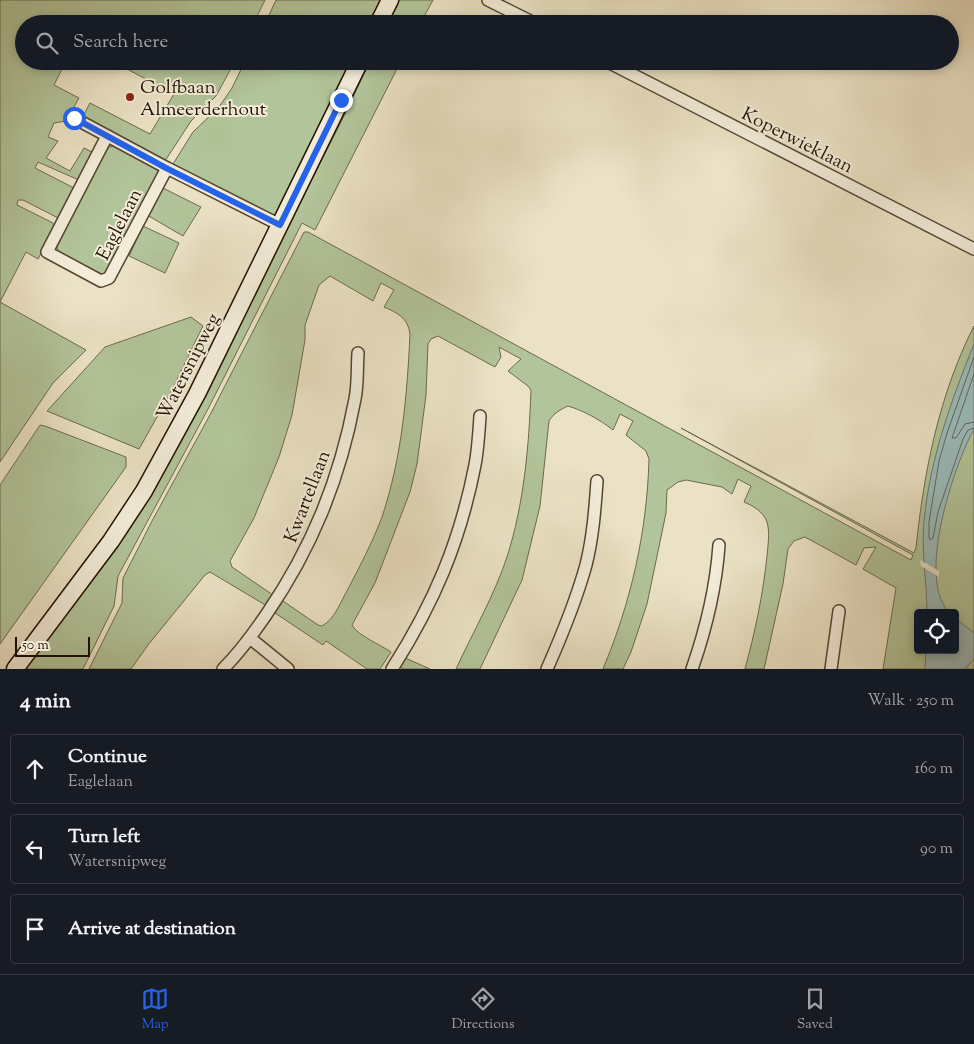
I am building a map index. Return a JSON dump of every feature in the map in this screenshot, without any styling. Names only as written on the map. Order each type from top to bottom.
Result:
[{"type":"street","points":[[382,15],[390,0]]},
{"type":"street","points":[[488,0],[518,15]]},
{"type":"street","name":"Watersnipweg","points":[[15,669],[111,541],[144,490],[197,394],[356,70]]},
{"type":"street","name":"Koperwieklaan","points":[[624,70],[974,249]]},
{"type":"street","points":[[74,118],[166,168],[280,225]]},
{"type":"street","name":"Eaglelaan","points":[[107,136],[47,252],[82,271],[101,281],[109,278],[166,168]]},
{"type":"street","name":"Kwartellaan","points":[[223,669],[250,638],[288,583],[312,537],[329,498],[344,446],[355,397],[358,353]]},
{"type":"street","points":[[392,669],[416,631],[450,557],[461,525],[476,463],[480,416]]},
{"type":"street","points":[[547,669],[569,617],[586,564],[594,521],[597,481]]},
{"type":"street","points":[[692,669],[708,620],[717,574],[719,545]]},
{"type":"street","points":[[831,669],[839,611]]},
{"type":"street","points":[[250,638],[288,669]]},
{"type":"green space","points":[[0,0],[265,0],[258,15],[15,15],[15,70],[62,70],[54,85],[79,98],[66,121],[54,123],[48,137],[58,141],[46,158],[70,171],[84,148],[94,153],[81,181],[38,162],[35,168],[74,188],[60,219],[23,200],[18,200],[17,205],[53,223],[54,230],[38,259],[26,252],[0,302]]},
{"type":"green space","points":[[276,0],[385,0],[378,15],[269,15]]},
{"type":"green space","points":[[399,0],[433,0],[425,15],[392,15]]},
{"type":"green space","points":[[129,70],[230,70],[216,96],[191,121],[165,161],[82,118],[90,103],[150,134],[174,94]]},
{"type":"green space","points":[[241,70],[350,70],[277,216],[271,217],[173,164],[193,132],[219,107],[232,88]]},
{"type":"green space","points":[[366,70],[396,70],[315,230],[302,223],[207,411],[118,576],[114,606],[83,669],[23,669],[203,393]]},
{"type":"green space","points":[[117,146],[154,165],[158,171],[157,178],[105,275],[99,275],[59,254],[57,247],[103,154],[109,147]]},
{"type":"green space","points":[[161,187],[201,207],[183,236],[147,215]]},
{"type":"green space","points":[[143,226],[179,243],[165,273],[129,256]]},
{"type":"green space","points":[[304,232],[308,232],[911,560],[913,555],[681,428],[914,553],[929,462],[942,406],[951,379],[974,326],[974,669],[883,669],[896,588],[863,569],[876,547],[864,548],[856,565],[805,537],[794,541],[788,549],[783,584],[764,669],[745,669],[761,599],[769,534],[767,522],[763,515],[754,507],[744,502],[751,486],[738,479],[732,494],[722,487],[686,480],[678,482],[667,490],[666,513],[647,604],[631,652],[623,669],[603,669],[622,618],[636,566],[645,513],[649,459],[646,451],[626,435],[633,421],[620,414],[613,430],[580,410],[568,406],[557,412],[549,421],[540,506],[522,580],[480,669],[456,669],[496,586],[513,537],[525,475],[531,390],[508,371],[521,359],[499,347],[501,357],[495,367],[438,336],[431,339],[428,344],[426,395],[417,464],[410,492],[375,583],[352,625],[364,636],[391,652],[380,669],[367,669],[326,641],[323,645],[275,613],[283,601],[318,625],[322,626],[327,623],[337,609],[375,535],[382,517],[399,449],[405,403],[410,334],[405,320],[384,307],[394,290],[381,283],[373,301],[330,276],[319,285],[305,325],[305,340],[292,415],[279,457],[254,518],[230,561],[232,567],[273,595],[267,606],[210,572],[205,575],[131,669],[89,669],[122,603],[123,578],[211,413]]},
{"type":"green space","points":[[0,302],[86,350],[53,383],[0,462]]},
{"type":"green space","points":[[191,317],[203,326],[170,394],[139,449],[47,411],[105,347]]},
{"type":"green space","points":[[40,425],[126,457],[126,467],[0,644],[0,485]]},
{"type":"green space","points":[[403,657],[430,669],[404,669],[397,666]]},
{"type":"water","points":[[974,344],[974,429],[957,468],[948,495],[937,550],[936,576],[940,597],[948,609],[927,609],[923,544],[927,498],[936,453],[957,387]]},
{"type":"water","points":[[959,621],[974,633],[974,659],[965,669],[925,669],[926,654],[959,654]]},
{"type":"pier","points":[[920,560],[939,571],[939,577],[921,566]]},
{"type":"place","name":"Golfbaan Almeerderhout","points":[[130,97]]},
{"type":"route","points":[[74,118],[166,168],[280,225],[341,100]]}]
